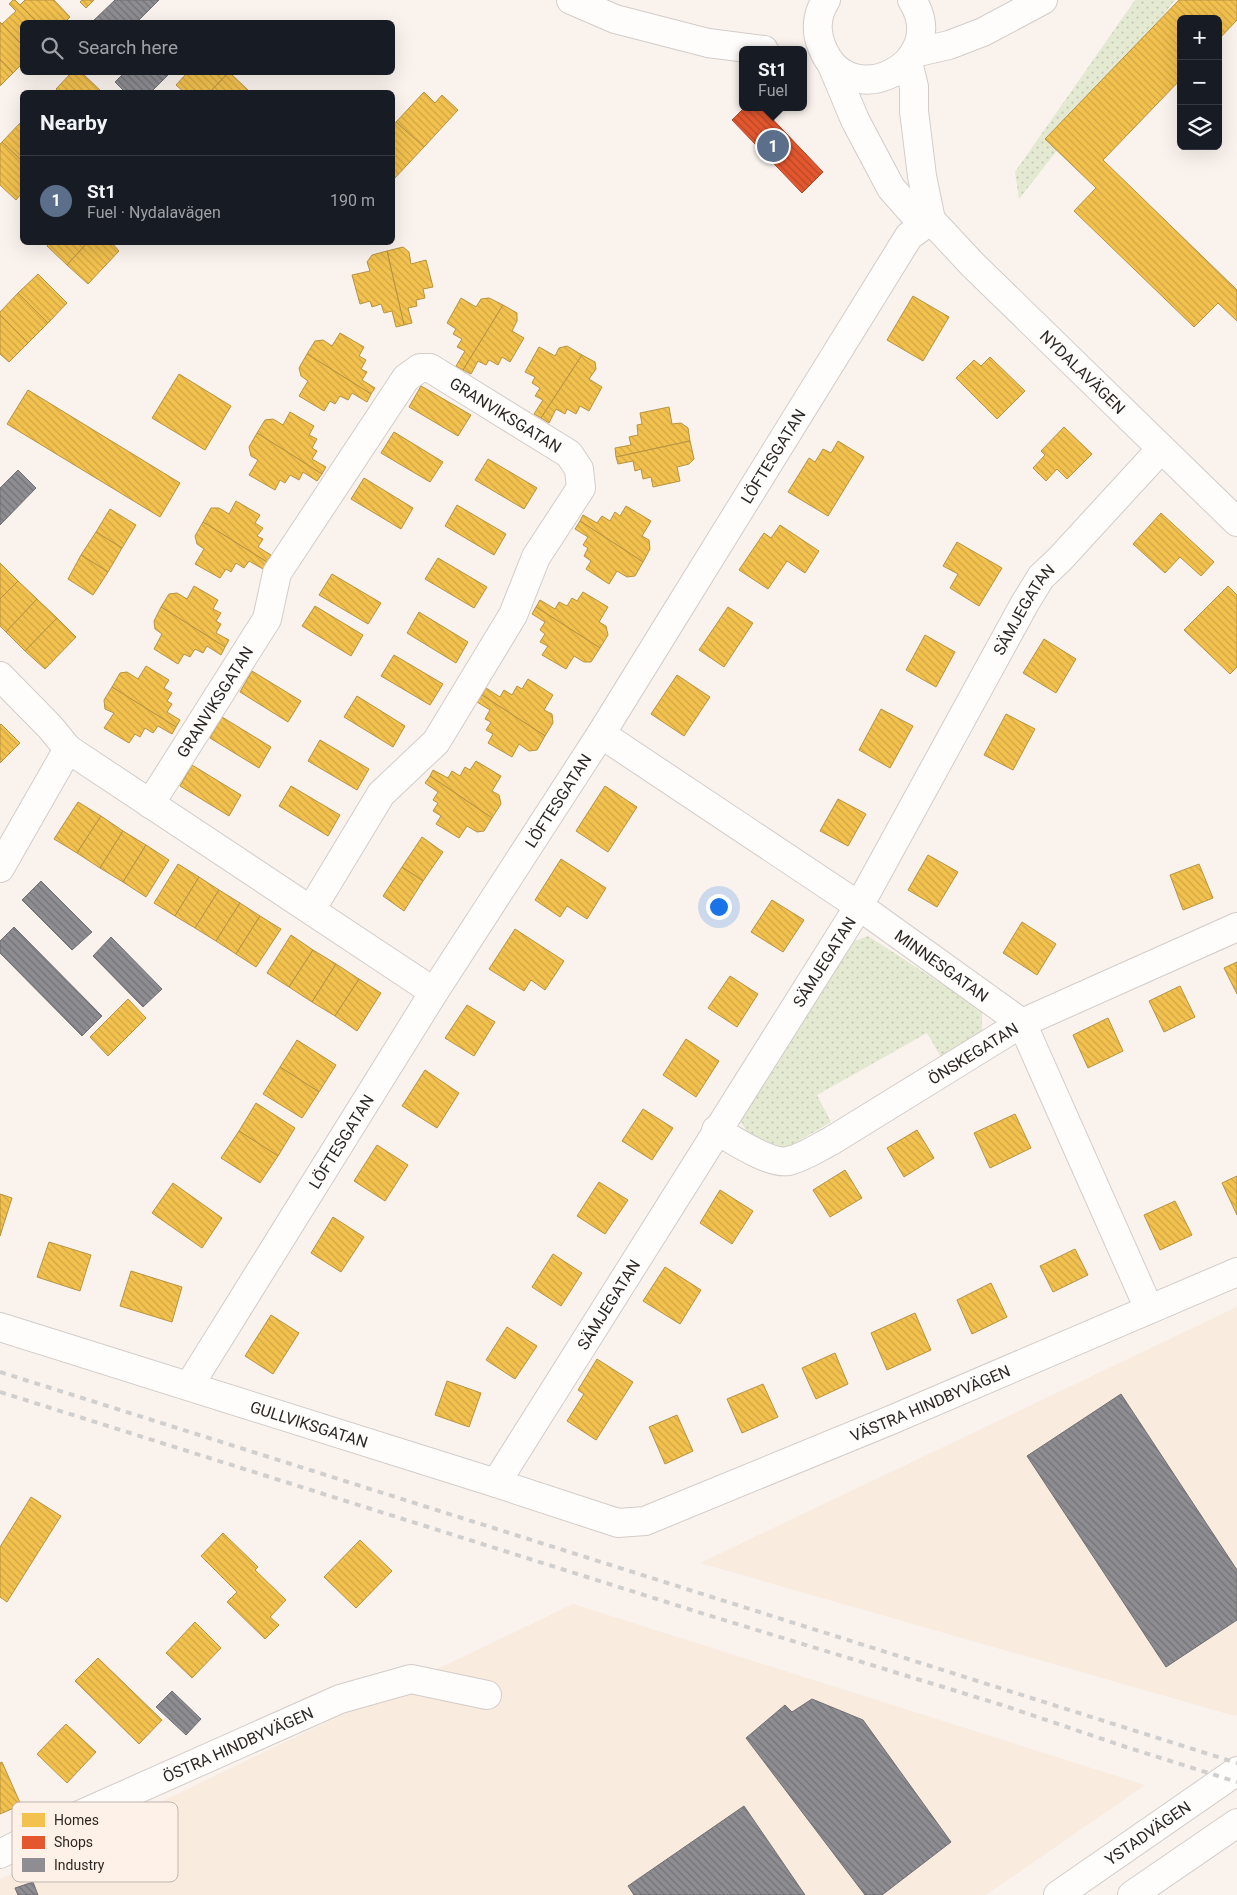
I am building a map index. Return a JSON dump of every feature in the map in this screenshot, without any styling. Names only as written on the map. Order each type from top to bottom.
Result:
[{"type":"street","points":[[571,0],[615,18],[708,43],[739,47]]},
{"type":"street","name":"NYDALAVÄGEN","points":[[826,0],[818,19],[820,58],[856,120],[891,188],[913,213],[931,220],[973,265],[1237,522]]},
{"type":"street","points":[[820,58],[846,75],[863,80],[880,79],[896,73],[911,57],[919,41],[921,28],[919,14],[912,0]]},
{"type":"street","points":[[911,57],[983,32],[1043,0]]},
{"type":"street","points":[[911,57],[914,111],[922,176],[931,220]]},
{"type":"street","name":"LÖFTESGATAN","points":[[189,1386],[434,992],[601,734],[909,236],[931,220]]},
{"type":"street","name":"GRANVIKSGATAN","points":[[150,804],[267,619],[277,573],[406,378],[420,368],[430,368],[569,454],[579,469],[580,488],[536,557],[513,615],[436,742],[381,794],[311,910]]},
{"type":"street","name":"SÄMJEGATAN","points":[[496,1483],[716,1130],[859,906],[1025,603],[1042,577],[1161,449]]},
{"type":"street","points":[[0,676],[50,727],[68,749],[434,992]]},
{"type":"street","name":"MINNESGATAN","points":[[601,734],[859,906],[1022,1024]]},
{"type":"street","points":[[0,868],[68,749]]},
{"type":"street","name":"ÖNSKEGATAN","points":[[716,1130],[774,1161],[786,1162],[805,1155],[1022,1024],[1237,928]]},
{"type":"street","points":[[1022,1024],[1148,1309]]},
{"type":"street","name":"VÄSTRA HINDBYVÄGEN","points":[[618,1523],[645,1520],[891,1420],[1237,1272]]},
{"type":"street","name":"GULLVIKSGATAN","points":[[0,1326],[618,1523]]},
{"type":"street","name":"ÖSTRA HINDBYVÄGEN","points":[[109,1802],[340,1699],[411,1679],[487,1695]]},
{"type":"street","name":"YSTADVÄGEN","points":[[1058,1895],[1237,1771]]},
{"type":"street","points":[[1132,1895],[1237,1823]]},
{"type":"street","name":"ÖSTRA HINDBYVÄGEN","points":[[0,1854],[12,1848]]},
{"type":"shaded area","points":[[1237,1307],[1237,1715],[1235,1716],[700,1563]]},
{"type":"shaded area","points":[[573,1604],[1145,1785],[986,1895],[0,1895],[0,1879],[12,1873],[12,1882],[178,1882],[178,1802],[160,1802]]},
{"type":"green space","points":[[1135,0],[1175,0],[1019,199],[1015,172]]},
{"type":"green space","points":[[868,936],[982,1010],[982,1034],[942,1059],[927,1033],[817,1095],[831,1122],[782,1151],[750,1137],[737,1115],[847,944]]},
{"type":"building: Homes","points":[[15,0],[35,20],[20,20],[20,43],[2,24],[16,11],[9,4]]},
{"type":"building: Homes","points":[[25,0],[54,0],[70,17],[67,20],[35,20],[20,5]]},
{"type":"building: Homes","points":[[82,0],[94,0],[86,8],[80,2]]},
{"type":"building: Homes","points":[[1179,0],[1237,0],[1237,20],[1222,36],[1222,15],[1177,15],[1177,83],[1103,160],[1237,290],[1237,321],[1218,303],[1194,327],[1074,211],[1096,188],[1045,139]]},
{"type":"building: Homes","points":[[0,22],[20,43],[20,66],[13,73],[0,59]]},
{"type":"building: Homes","points":[[0,59],[13,73],[0,86]]},
{"type":"building: Homes","points":[[69,75],[84,75],[100,90],[57,90]]},
{"type":"building: Homes","points":[[185,75],[226,75],[212,90],[182,90],[176,85]]},
{"type":"building: Homes","points":[[226,75],[232,75],[248,90],[212,90]]},
{"type":"building: Homes","points":[[424,92],[435,103],[442,95],[458,110],[424,147],[396,122]]},
{"type":"building: Homes","points":[[20,123],[20,159],[2,142]]},
{"type":"building: Homes","points":[[395,123],[424,147],[395,178]]},
{"type":"building: Homes","points":[[2,142],[20,159],[20,195],[16,200],[0,185],[0,144]]},
{"type":"building: Homes","points":[[48,245],[85,245],[67,265]]},
{"type":"building: Homes","points":[[85,245],[114,245],[119,251],[88,284],[67,265]]},
{"type":"building: Homes","points":[[403,247],[409,252],[411,264],[426,260],[433,287],[423,289],[425,298],[416,300],[417,306],[408,308],[412,323],[404,325],[387,251]]},
{"type":"building: Homes","points":[[387,251],[404,325],[396,327],[392,311],[384,313],[381,304],[372,307],[370,301],[360,304],[352,275],[370,271],[367,262],[372,255]]},
{"type":"building: Homes","points":[[38,274],[67,303],[48,323],[18,293]]},
{"type":"building: Homes","points":[[18,293],[48,323],[28,343],[0,315],[0,312]]},
{"type":"building: Homes","points":[[913,296],[949,317],[923,361],[887,340]]},
{"type":"building: Homes","points":[[461,298],[476,307],[481,299],[489,298],[503,305],[463,370],[456,366],[465,351],[457,347],[462,339],[453,334],[456,329],[447,323]]},
{"type":"building: Homes","points":[[503,305],[517,313],[517,321],[512,331],[524,338],[510,362],[502,357],[498,365],[489,360],[486,365],[478,361],[471,374],[463,370]]},
{"type":"building: Homes","points":[[0,315],[28,343],[9,362],[0,354]]},
{"type":"building: Homes","points":[[340,333],[364,347],[359,356],[366,360],[361,369],[367,372],[362,380],[375,388],[371,394],[307,354],[315,341],[323,340],[332,346]]},
{"type":"building: Homes","points":[[567,346],[582,355],[541,418],[534,414],[543,400],[535,396],[540,388],[532,383],[535,377],[525,372],[539,347],[555,356],[559,348]]},
{"type":"building: Homes","points":[[307,354],[371,394],[367,402],[352,393],[348,400],[340,396],[335,404],[330,401],[324,411],[299,396],[308,381],[301,376],[299,368]]},
{"type":"building: Homes","points":[[582,355],[595,362],[596,369],[589,379],[602,387],[589,411],[580,406],[576,414],[567,409],[565,414],[556,409],[549,423],[541,418]]},
{"type":"building: Homes","points":[[990,357],[1025,391],[997,419],[956,378],[974,360],[981,366]]},
{"type":"building: Homes","points":[[179,374],[231,406],[205,450],[152,418]]},
{"type":"building: Homes","points":[[421,386],[471,415],[458,436],[409,407]]},
{"type":"building: Homes","points":[[28,390],[180,483],[160,517],[7,424]]},
{"type":"building: Homes","points":[[669,407],[672,424],[681,423],[688,428],[690,441],[616,457],[615,448],[631,445],[629,437],[638,435],[637,425],[642,424],[640,413]]},
{"type":"building: Homes","points":[[290,412],[314,426],[309,435],[317,439],[312,448],[317,451],[312,459],[326,467],[322,474],[257,433],[265,420],[273,419],[283,425]]},
{"type":"building: Homes","points":[[1064,427],[1092,454],[1067,479],[1057,469],[1046,481],[1033,468],[1045,455],[1041,451]]},
{"type":"building: Homes","points":[[394,432],[443,462],[430,482],[381,453]]},
{"type":"building: Homes","points":[[257,433],[322,474],[317,481],[303,472],[299,480],[290,475],[285,483],[280,480],[275,490],[249,475],[258,460],[251,456],[249,447]]},
{"type":"building: Homes","points":[[690,441],[694,459],[689,464],[677,467],[680,481],[653,487],[651,477],[643,479],[641,469],[635,471],[633,461],[618,464],[616,457]]},
{"type":"building: Homes","points":[[838,441],[864,457],[828,516],[788,492],[809,458],[815,462],[823,449],[831,453]]},
{"type":"building: Homes","points":[[488,459],[537,488],[524,509],[475,480]]},
{"type":"building: Homes","points":[[364,478],[413,508],[401,529],[351,499]]},
{"type":"building: Homes","points":[[236,501],[260,515],[255,523],[263,528],[257,536],[263,539],[258,547],[271,555],[267,562],[203,522],[211,508],[219,508],[229,514]]},
{"type":"building: Homes","points":[[457,505],[506,534],[494,555],[445,526]]},
{"type":"building: Homes","points":[[626,506],[651,521],[642,536],[649,540],[650,549],[643,562],[580,521],[583,515],[597,523],[602,516],[610,521],[615,512],[620,516]]},
{"type":"building: Homes","points":[[110,509],[136,525],[122,548],[96,532]]},
{"type":"building: Homes","points":[[1161,513],[1214,562],[1201,576],[1180,557],[1165,573],[1133,544]]},
{"type":"building: Homes","points":[[580,521],[643,562],[635,576],[627,577],[617,571],[609,584],[586,569],[591,561],[584,556],[588,548],[583,545],[588,537],[575,529]]},
{"type":"building: Homes","points":[[203,522],[267,562],[263,569],[249,561],[244,568],[236,563],[231,572],[226,569],[220,578],[195,564],[204,549],[197,544],[195,536]]},
{"type":"building: Homes","points":[[780,525],[819,551],[805,573],[787,561],[768,589],[739,570],[764,533],[771,538]]},
{"type":"building: Homes","points":[[96,532],[122,548],[108,572],[81,555]]},
{"type":"building: Homes","points":[[957,542],[1002,568],[979,606],[950,588],[958,574],[943,566]]},
{"type":"building: Homes","points":[[81,555],[108,572],[93,595],[68,579]]},
{"type":"building: Homes","points":[[438,558],[487,587],[474,608],[425,579]]},
{"type":"building: Homes","points":[[0,563],[18,581],[0,599]]},
{"type":"building: Homes","points":[[332,574],[381,603],[368,624],[319,595]]},
{"type":"building: Homes","points":[[18,581],[37,599],[6,632],[0,626],[0,599]]},
{"type":"building: Homes","points":[[194,586],[218,600],[213,609],[221,613],[216,621],[221,624],[216,633],[229,640],[225,647],[161,607],[169,594],[177,593],[187,599]]},
{"type":"building: Homes","points":[[1228,586],[1237,595],[1237,667],[1230,674],[1184,630]]},
{"type":"building: Homes","points":[[583,592],[608,607],[599,622],[606,626],[608,635],[600,648],[536,607],[540,600],[555,609],[559,602],[567,606],[572,598],[577,601]]},
{"type":"building: Homes","points":[[37,599],[57,618],[25,651],[6,632]]},
{"type":"building: Homes","points":[[315,606],[363,635],[351,656],[302,626]]},
{"type":"building: Homes","points":[[161,607],[225,647],[221,655],[207,646],[203,653],[195,649],[190,657],[184,654],[178,664],[154,649],[162,634],[155,629],[154,621]]},
{"type":"building: Homes","points":[[536,607],[600,648],[591,662],[584,662],[574,656],[566,669],[542,655],[548,646],[540,642],[545,634],[540,630],[545,622],[532,614]]},
{"type":"building: Homes","points":[[728,607],[753,623],[724,667],[699,650]]},
{"type":"building: Homes","points":[[419,612],[468,642],[456,663],[407,633]]},
{"type":"building: Homes","points":[[57,618],[76,637],[45,669],[25,651]]},
{"type":"building: Homes","points":[[925,635],[955,652],[936,687],[906,670]]},
{"type":"building: Homes","points":[[1044,639],[1076,659],[1056,693],[1023,673]]},
{"type":"building: Homes","points":[[394,655],[443,684],[430,705],[381,676]]},
{"type":"building: Homes","points":[[146,666],[169,680],[164,688],[172,693],[167,701],[172,704],[167,712],[180,720],[176,727],[112,687],[120,673],[127,672],[138,679]]},
{"type":"building: Homes","points":[[252,671],[301,701],[288,722],[240,692]]},
{"type":"building: Homes","points":[[677,675],[710,697],[684,736],[651,714]]},
{"type":"building: Homes","points":[[528,679],[553,695],[544,710],[552,714],[553,723],[545,736],[482,695],[486,688],[500,697],[504,690],[512,695],[517,686],[522,689]]},
{"type":"building: Homes","points":[[112,687],[176,727],[172,734],[158,726],[153,733],[145,728],[140,737],[135,734],[129,743],[104,728],[114,713],[105,709],[104,700]]},
{"type":"building: Homes","points":[[482,695],[545,736],[537,750],[529,751],[519,744],[512,757],[488,743],[493,734],[486,730],[491,722],[485,719],[490,710],[477,702]]},
{"type":"building: Homes","points":[[357,696],[405,726],[393,747],[344,717]]},
{"type":"building: Homes","points":[[881,709],[913,726],[890,768],[859,750]]},
{"type":"building: Homes","points":[[1006,714],[1035,729],[1013,770],[984,755]]},
{"type":"building: Homes","points":[[222,717],[271,747],[259,768],[210,738]]},
{"type":"building: Homes","points":[[0,725],[20,743],[0,763]]},
{"type":"building: Homes","points":[[320,740],[369,769],[357,790],[308,761]]},
{"type":"building: Homes","points":[[476,761],[501,776],[492,791],[499,795],[501,804],[492,818],[430,776],[433,770],[448,778],[452,771],[460,776],[465,767],[470,770]]},
{"type":"building: Homes","points":[[192,765],[241,795],[229,816],[180,786]]},
{"type":"building: Homes","points":[[430,776],[492,818],[484,831],[477,832],[467,826],[459,838],[436,824],[441,816],[433,811],[438,803],[433,800],[438,792],[425,783]]},
{"type":"building: Homes","points":[[291,786],[340,815],[328,836],[279,806]]},
{"type":"building: Homes","points":[[605,786],[637,807],[608,852],[576,831]]},
{"type":"building: Homes","points":[[838,799],[866,814],[848,846],[820,831]]},
{"type":"building: Homes","points":[[78,802],[101,816],[77,853],[54,839]]},
{"type":"building: Homes","points":[[101,816],[123,831],[100,868],[77,853]]},
{"type":"building: Homes","points":[[123,831],[146,845],[123,882],[100,868]]},
{"type":"building: Homes","points":[[422,837],[443,852],[423,881],[402,867]]},
{"type":"building: Homes","points":[[146,845],[169,860],[146,897],[123,882]]},
{"type":"building: Homes","points":[[928,855],[958,872],[937,907],[908,890]]},
{"type":"building: Homes","points":[[561,859],[606,888],[587,919],[567,906],[560,917],[535,900]]},
{"type":"building: Homes","points":[[178,864],[199,877],[175,916],[154,903]]},
{"type":"building: Homes","points":[[1199,864],[1213,898],[1183,910],[1170,875]]},
{"type":"building: Homes","points":[[402,867],[423,881],[404,911],[383,896]]},
{"type":"building: Homes","points":[[199,877],[219,890],[195,928],[175,916]]},
{"type":"building: Homes","points":[[219,890],[240,903],[216,941],[195,928]]},
{"type":"building: Homes","points":[[772,900],[804,920],[783,952],[751,932]]},
{"type":"building: Homes","points":[[240,903],[260,916],[236,954],[216,941]]},
{"type":"building: Homes","points":[[260,916],[281,929],[256,967],[236,954]]},
{"type":"building: Homes","points":[[1022,922],[1056,944],[1037,975],[1003,953]]},
{"type":"building: Homes","points":[[515,929],[564,961],[545,990],[531,980],[524,991],[489,969]]},
{"type":"building: Homes","points":[[291,935],[313,950],[289,987],[267,973]]},
{"type":"building: Homes","points":[[313,950],[336,964],[312,1002],[289,987]]},
{"type":"building: Homes","points":[[1237,962],[1237,994],[1224,968]]},
{"type":"building: Homes","points":[[336,964],[359,979],[335,1016],[312,1002]]},
{"type":"building: Homes","points":[[730,976],[758,994],[737,1027],[708,1008]]},
{"type":"building: Homes","points":[[359,979],[381,993],[357,1031],[335,1016]]},
{"type":"building: Homes","points":[[1180,986],[1195,1017],[1164,1032],[1149,1001]]},
{"type":"building: Homes","points":[[128,999],[146,1018],[108,1056],[90,1037]]},
{"type":"building: Homes","points":[[467,1005],[495,1022],[474,1056],[445,1038]]},
{"type":"building: Homes","points":[[1108,1018],[1123,1051],[1088,1068],[1073,1035]]},
{"type":"building: Homes","points":[[686,1039],[719,1061],[696,1097],[663,1075]]},
{"type":"building: Homes","points":[[297,1040],[336,1065],[319,1092],[280,1067]]},
{"type":"building: Homes","points":[[280,1067],[319,1092],[302,1118],[263,1094]]},
{"type":"building: Homes","points":[[425,1070],[459,1093],[437,1128],[402,1106]]},
{"type":"building: Homes","points":[[256,1103],[295,1128],[278,1156],[239,1131]]},
{"type":"building: Homes","points":[[643,1109],[673,1128],[652,1160],[622,1141]]},
{"type":"building: Homes","points":[[1015,1114],[1031,1148],[990,1168],[974,1133]]},
{"type":"building: Homes","points":[[917,1130],[934,1158],[904,1177],[887,1148]]},
{"type":"building: Homes","points":[[239,1131],[278,1156],[260,1183],[221,1158]]},
{"type":"building: Homes","points":[[377,1145],[408,1165],[385,1201],[354,1181]]},
{"type":"building: Homes","points":[[845,1170],[862,1198],[830,1217],[813,1190]]},
{"type":"building: Homes","points":[[1237,1176],[1237,1215],[1222,1183]]},
{"type":"building: Homes","points":[[599,1182],[628,1200],[605,1234],[577,1216]]},
{"type":"building: Homes","points":[[173,1183],[222,1218],[202,1248],[152,1213]]},
{"type":"building: Homes","points":[[720,1190],[753,1211],[732,1244],[700,1223]]},
{"type":"building: Homes","points":[[0,1194],[12,1198],[0,1236]]},
{"type":"building: Homes","points":[[1175,1201],[1192,1235],[1160,1250],[1144,1215]]},
{"type":"building: Homes","points":[[333,1217],[364,1237],[341,1272],[311,1253]]},
{"type":"building: Homes","points":[[49,1242],[91,1255],[80,1291],[37,1277]]},
{"type":"building: Homes","points":[[1075,1249],[1088,1275],[1053,1292],[1040,1266]]},
{"type":"building: Homes","points":[[553,1254],[582,1273],[561,1306],[532,1287]]},
{"type":"building: Homes","points":[[665,1267],[701,1290],[680,1324],[643,1301]]},
{"type":"building: Homes","points":[[131,1271],[182,1287],[172,1322],[120,1306]]},
{"type":"building: Homes","points":[[991,1283],[1007,1317],[972,1334],[957,1300]]},
{"type":"building: Homes","points":[[915,1313],[931,1350],[887,1370],[871,1333]]},
{"type":"building: Homes","points":[[271,1315],[299,1333],[273,1374],[245,1356]]},
{"type":"building: Homes","points":[[507,1327],[537,1346],[515,1379],[486,1360]]},
{"type":"building: Homes","points":[[835,1353],[848,1384],[816,1399],[802,1368]]},
{"type":"building: Homes","points":[[597,1359],[633,1382],[596,1440],[567,1421],[584,1394],[578,1390]]},
{"type":"building: Homes","points":[[447,1381],[481,1393],[469,1427],[435,1415]]},
{"type":"building: Homes","points":[[763,1384],[778,1417],[742,1433],[727,1399]]},
{"type":"building: Homes","points":[[677,1415],[693,1451],[665,1464],[649,1427]]},
{"type":"building: Homes","points":[[31,1497],[61,1516],[7,1602],[0,1597],[0,1547]]},
{"type":"building: Homes","points":[[223,1533],[258,1567],[255,1570],[286,1600],[270,1617],[279,1625],[265,1639],[227,1602],[237,1592],[201,1556]]},
{"type":"building: Homes","points":[[360,1540],[392,1571],[356,1608],[324,1577]]},
{"type":"building: Homes","points":[[195,1622],[221,1648],[192,1678],[166,1653]]},
{"type":"building: Homes","points":[[98,1658],[162,1720],[139,1744],[75,1681]]},
{"type":"building: Homes","points":[[66,1724],[96,1752],[67,1783],[37,1754]]},
{"type":"building: Homes","points":[[2,1762],[20,1802],[12,1802],[12,1809],[0,1814],[0,1763]]},
{"type":"building: Shops","points":[[741,111],[765,111],[823,172],[802,193],[732,120]]},
{"type":"building: Industry","points":[[115,0],[159,0],[139,20],[94,20]]},
{"type":"building: Industry","points":[[122,75],[168,75],[153,90],[123,90],[115,82]]},
{"type":"building: Industry","points":[[18,470],[36,488],[0,525],[0,488]]},
{"type":"building: Industry","points":[[41,881],[92,932],[72,950],[22,900]]},
{"type":"building: Industry","points":[[14,927],[102,1016],[82,1036],[0,953],[0,941]]},
{"type":"building: Industry","points":[[111,937],[162,989],[143,1007],[93,956]]},
{"type":"building: Industry","points":[[1121,1394],[1237,1570],[1237,1620],[1166,1667],[1027,1456]]},
{"type":"building: Industry","points":[[172,1691],[201,1719],[186,1735],[156,1707]]},
{"type":"building: Industry","points":[[812,1699],[863,1720],[951,1842],[882,1895],[865,1895],[746,1738],[785,1705],[792,1712]]},
{"type":"building: Industry","points":[[744,1806],[805,1895],[634,1895],[628,1886]]},
{"type":"building: Industry","points":[[33,1882],[38,1895],[18,1895],[15,1888]]},
{"type":"railway","points":[[0,1372],[1237,1763]]},
{"type":"railway","points":[[0,1392],[698,1612],[1002,1705],[1237,1782]]},
{"type":"place","name":"St1","points":[[773,146]]}]
